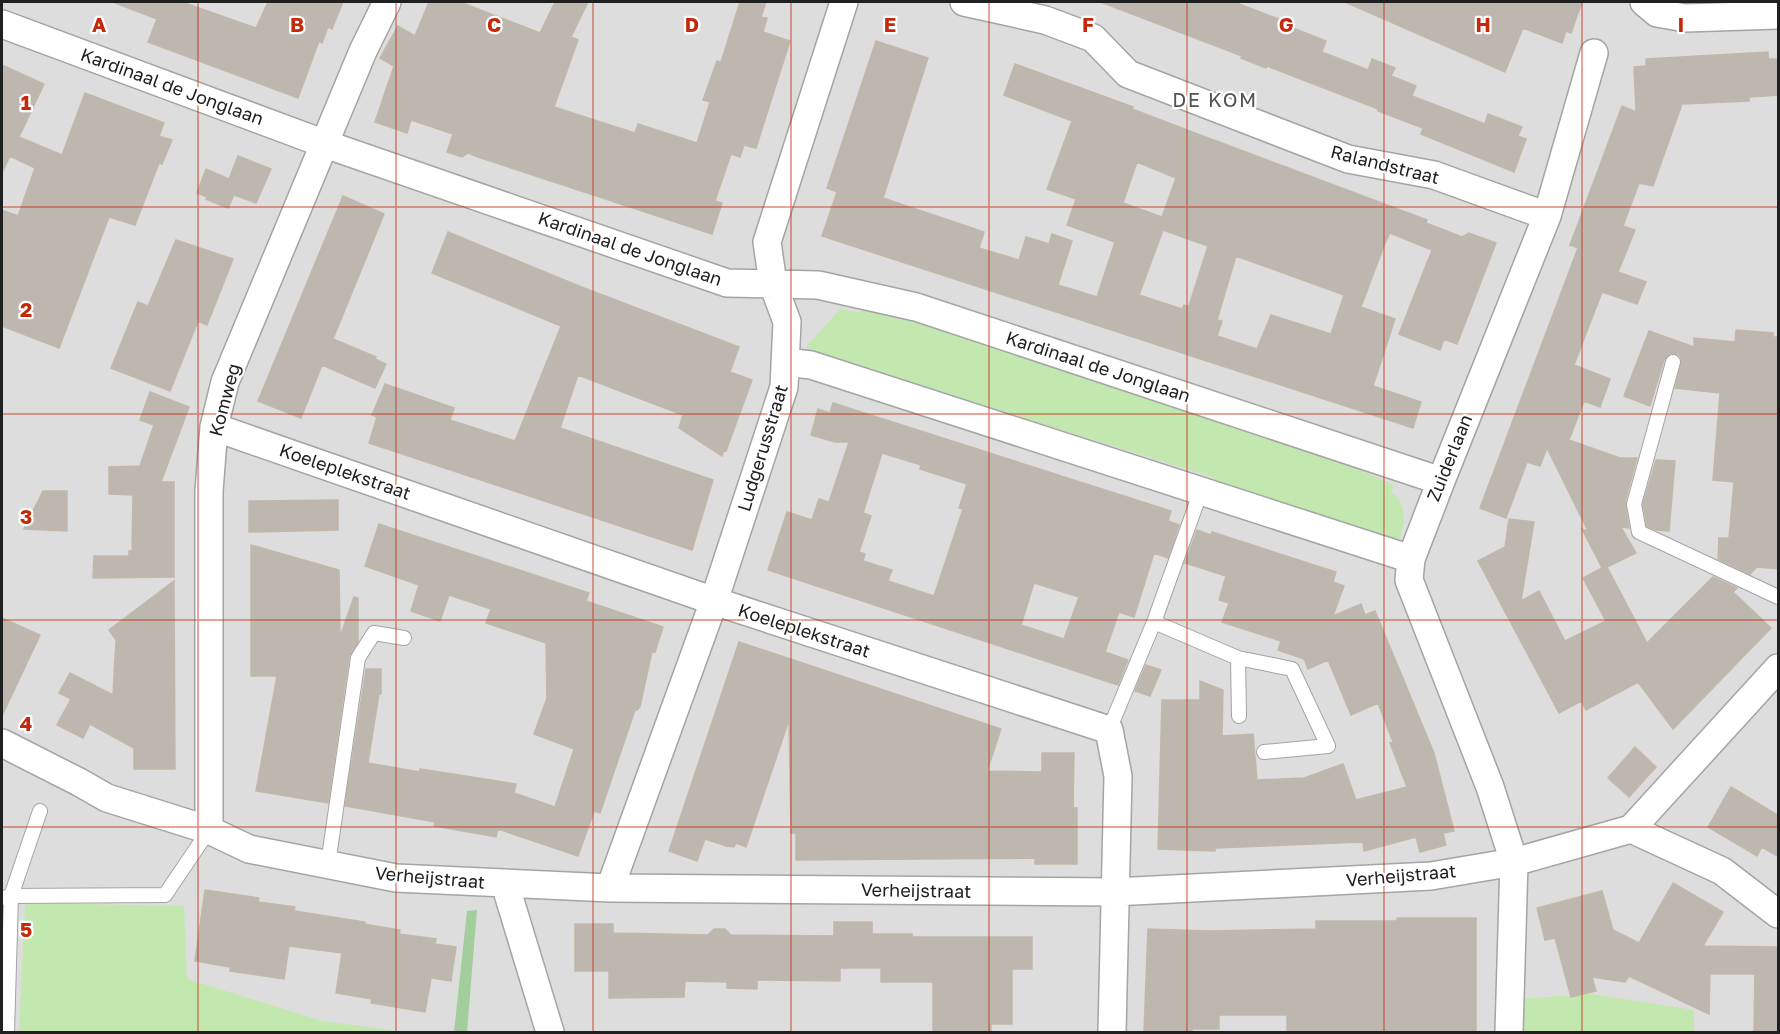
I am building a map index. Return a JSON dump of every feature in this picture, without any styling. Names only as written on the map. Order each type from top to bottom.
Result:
[{"type":"street","name":"Komweg","points":[[209,830],[209,491],[214,427],[225,382],[363,51],[387,2]]},
{"type":"street","name":"Ludgerusstraat","points":[[610,888],[714,601],[784,387],[787,322],[773,284],[767,242],[844,2]]},
{"type":"street","name":"Ralandstraat","points":[[964,2],[1045,20],[1093,38],[1128,74],[1347,159],[1434,175],[1547,216]]},
{"type":"street","points":[[1644,2],[1657,13],[1685,18],[1779,15]]},
{"type":"street","name":"Kardinaal de Jonglaan","points":[[2,24],[325,144],[727,283],[818,285],[916,307],[1441,481]]},
{"type":"street","name":"Zuiderlaan","points":[[1509,1032],[1514,862],[1490,788],[1409,580],[1412,559],[1441,481],[1547,216],[1594,53]]},
{"type":"street","points":[[785,362],[811,365],[1412,559]]},
{"type":"street","name":"Koeleplekstraat","points":[[214,427],[714,601],[1109,730]]},
{"type":"street","points":[[1779,668],[1631,829],[1722,871],[1779,914]]},
{"type":"street","points":[[1109,730],[1118,776],[1112,1032]]},
{"type":"street","name":"Verheijstraat","points":[[2,743],[107,798],[209,830],[249,849],[396,878],[505,884],[610,888],[1114,892],[1431,876],[1514,862],[1631,829]]},
{"type":"street","points":[[505,884],[550,1032]]},
{"type":"lane","points":[[1672,362],[1634,504],[1639,532],[1779,597]]},
{"type":"lane","points":[[1109,730],[1155,622],[1202,491]]},
{"type":"lane","points":[[1155,622],[1238,658],[1292,669],[1328,746],[1264,752]]},
{"type":"lane","points":[[328,864],[358,658],[374,633],[404,638]]},
{"type":"lane","points":[[1238,658],[1239,716]]},
{"type":"lane","points":[[7,1032],[6,897],[40,811]]},
{"type":"lane","points":[[6,897],[165,895],[209,830]]},
{"type":"shaded area","points":[[2,2],[1778,2],[1778,1032],[2,1032]]},
{"type":"green space","points":[[861,306],[896,313],[1290,440],[1394,485],[1391,492],[1400,501],[1403,513],[1400,538],[1390,540],[1348,529],[1345,522],[1217,482],[1212,477],[807,350],[807,346],[840,309],[860,313]]},
{"type":"green space","points":[[25,903],[184,906],[187,979],[322,1021],[405,1032],[19,1032]]},
{"type":"green space","points":[[477,910],[467,1032],[454,1032],[467,911]]},
{"type":"green space","points":[[1592,994],[1694,1010],[1694,1032],[1515,1032],[1515,999]]},
{"type":"building","points":[[115,2],[182,2],[256,28],[268,2],[343,2],[332,29],[328,27],[322,43],[319,41],[298,98],[148,42],[157,19]]},
{"type":"building","points":[[429,2],[460,2],[540,33],[555,2],[588,2],[571,37],[578,40],[554,107],[635,133],[638,124],[697,143],[710,102],[703,100],[717,61],[721,62],[740,2],[766,2],[761,17],[767,18],[763,32],[790,41],[756,148],[744,145],[740,157],[731,154],[715,201],[722,203],[712,234],[468,153],[462,157],[447,152],[453,134],[411,120],[407,133],[375,122],[394,66],[380,58],[398,26],[415,36]]},
{"type":"building","points":[[1104,2],[1234,2],[1284,21],[1283,24],[1326,41],[1322,52],[1368,70],[1372,59],[1395,68],[1391,76],[1416,86],[1412,96],[1485,124],[1488,114],[1522,127],[1518,136],[1526,139],[1514,172],[1421,134],[1423,128],[1378,111],[1378,109],[1267,66],[1266,68],[1241,58],[1242,56]]},
{"type":"building","points":[[1345,2],[1582,2],[1571,33],[1566,31],[1562,43],[1523,28],[1505,72]]},
{"type":"building","points":[[876,41],[928,58],[883,198],[984,232],[979,248],[1019,260],[1026,237],[1049,244],[1052,234],[1072,241],[1058,285],[1097,297],[1115,242],[1067,225],[1076,199],[1047,189],[1072,121],[1004,95],[1015,64],[1427,220],[1426,223],[1462,237],[1469,233],[1496,243],[1457,344],[1444,339],[1440,350],[1399,334],[1432,250],[1390,233],[1385,243],[1361,307],[1395,319],[1373,386],[1421,402],[1413,428],[822,236],[837,192],[827,188]],"holes":[[[1137,162],[1176,178],[1162,217],[1123,203]],[[1163,230],[1208,246],[1189,306],[1184,305],[1182,309],[1139,295]],[[1236,256],[1344,295],[1331,334],[1271,315],[1257,349],[1217,336],[1222,321],[1217,320]]]},
{"type":"building","points":[[1768,52],[1768,59],[1779,59],[1779,95],[1749,97],[1749,101],[1682,104],[1653,186],[1639,183],[1623,226],[1635,230],[1618,272],[1646,282],[1637,304],[1602,292],[1574,365],[1610,379],[1600,407],[1584,401],[1569,440],[1620,458],[1637,458],[1625,502],[1629,528],[1621,527],[1636,553],[1607,567],[1647,643],[1713,577],[1737,588],[1733,592],[1771,628],[1673,729],[1638,682],[1586,710],[1581,701],[1559,713],[1478,561],[1505,547],[1509,519],[1534,522],[1521,601],[1539,591],[1565,641],[1606,621],[1583,578],[1602,568],[1582,529],[1588,531],[1547,448],[1540,466],[1527,462],[1506,518],[1480,508],[1578,248],[1570,245],[1622,106],[1636,112],[1634,67],[1646,66],[1646,59]]},
{"type":"building","points":[[2,65],[44,84],[19,137],[62,155],[85,93],[164,123],[159,136],[172,140],[162,164],[159,163],[135,225],[109,217],[59,348],[2,326],[2,210],[18,216],[35,168],[10,156],[2,173]]},
{"type":"building","points":[[238,156],[271,169],[256,203],[234,195],[228,208],[197,193],[206,169],[229,179]]},
{"type":"building","points":[[343,196],[384,214],[333,339],[376,357],[375,359],[386,364],[375,388],[322,365],[301,418],[258,401]]},
{"type":"building","points":[[448,232],[579,286],[739,347],[730,372],[752,380],[726,451],[724,450],[722,456],[679,428],[683,415],[578,375],[560,428],[713,480],[692,550],[369,443],[377,417],[372,415],[385,384],[454,408],[450,420],[515,441],[561,326],[432,273]]},
{"type":"building","points":[[176,240],[233,259],[207,325],[198,321],[170,391],[111,368],[138,302],[148,306]]},
{"type":"building","points":[[1736,330],[1773,333],[1773,337],[1779,337],[1779,569],[1757,567],[1750,574],[1718,559],[1719,538],[1729,538],[1734,482],[1713,480],[1720,393],[1675,388],[1682,360],[1679,355],[1671,353],[1664,360],[1650,406],[1624,396],[1649,331],[1694,347],[1694,338],[1735,342]]},
{"type":"building","points":[[150,392],[189,407],[161,482],[174,482],[174,577],[93,578],[94,556],[129,556],[129,551],[132,551],[133,495],[109,494],[109,467],[140,466],[154,425],[140,420]]},
{"type":"building","points":[[833,403],[1171,511],[1168,521],[1179,525],[1168,558],[1154,553],[1134,617],[1119,612],[1105,652],[1128,660],[1118,685],[768,570],[787,512],[812,520],[819,499],[829,502],[849,442],[835,442],[811,435],[818,409],[830,413]],"holes":[[[882,453],[921,465],[920,469],[967,484],[959,508],[963,509],[934,596],[888,581],[892,570],[863,561],[865,554],[859,552],[871,516],[863,513]],[[1034,583],[1079,597],[1064,639],[1021,625]]]},
{"type":"building","points":[[1656,460],[1675,461],[1669,531],[1656,530],[1647,526],[1643,504]]},
{"type":"building","points":[[43,491],[67,491],[67,531],[24,529]]},
{"type":"building","points":[[338,500],[338,530],[249,532],[249,501]]},
{"type":"building","points":[[379,524],[589,593],[586,601],[663,627],[655,652],[652,651],[640,707],[635,710],[600,813],[594,811],[578,856],[498,829],[496,837],[434,826],[435,822],[345,806],[366,669],[381,669],[381,694],[379,694],[368,763],[516,784],[514,793],[555,807],[574,749],[534,734],[547,698],[546,643],[486,623],[491,609],[449,595],[440,621],[411,611],[419,585],[365,566]]},
{"type":"building","points":[[1197,530],[1211,535],[1212,532],[1336,572],[1333,582],[1344,586],[1333,616],[1361,604],[1365,615],[1375,611],[1434,753],[1454,831],[1443,833],[1446,845],[1420,852],[1416,837],[1364,851],[1363,842],[1215,848],[1215,851],[1158,849],[1162,700],[1200,700],[1200,681],[1223,690],[1222,736],[1253,734],[1257,780],[1304,778],[1343,764],[1356,800],[1407,787],[1378,703],[1351,715],[1328,660],[1308,669],[1304,659],[1278,650],[1281,641],[1222,622],[1229,603],[1219,600],[1226,576],[1185,563]]},
{"type":"building","points":[[251,545],[339,570],[340,637],[354,597],[358,598],[358,642],[349,657],[328,803],[256,791],[277,676],[251,676]]},
{"type":"building","points":[[174,581],[175,769],[134,769],[134,748],[90,724],[83,738],[57,725],[71,699],[59,693],[70,673],[113,695],[116,640],[109,630]]},
{"type":"building","points":[[2,618],[40,635],[2,716]]},
{"type":"building","points":[[739,642],[1001,729],[987,771],[1042,772],[1042,753],[1074,753],[1073,808],[1077,808],[1077,864],[1035,864],[1035,858],[796,860],[796,833],[791,833],[789,720],[746,847],[736,843],[734,847],[726,846],[705,839],[697,861],[669,851]]},
{"type":"building","points":[[1146,665],[1161,670],[1150,696],[1135,691]]},
{"type":"building","points":[[1635,747],[1656,767],[1629,797],[1608,778]]},
{"type":"building","points":[[1731,787],[1779,816],[1779,857],[1762,847],[1757,856],[1708,827]]},
{"type":"building","points":[[1673,883],[1723,912],[1703,946],[1777,947],[1777,952],[1779,952],[1779,1032],[1754,1032],[1755,974],[1710,974],[1709,1014],[1629,976],[1625,982],[1592,977],[1596,991],[1571,997],[1555,938],[1545,940],[1537,908],[1602,891],[1613,930],[1639,943]]},
{"type":"building","points":[[205,890],[259,898],[258,902],[295,907],[294,911],[365,922],[364,924],[400,930],[399,934],[436,939],[435,944],[456,947],[451,981],[431,978],[425,1012],[371,1003],[372,999],[336,993],[342,953],[289,946],[284,979],[230,971],[230,967],[195,961]]},
{"type":"building","points":[[1397,918],[1476,918],[1476,1032],[1287,1032],[1287,1015],[1219,1015],[1219,1029],[1192,1029],[1192,1032],[1144,1032],[1148,929],[1210,931],[1316,929],[1316,921],[1397,921]]},
{"type":"building","points":[[834,922],[872,922],[872,934],[912,934],[912,937],[1032,937],[1032,969],[1012,969],[1012,1024],[991,1024],[991,1032],[933,1032],[933,982],[881,982],[881,968],[840,968],[840,981],[757,980],[757,989],[727,988],[727,982],[685,981],[684,997],[609,998],[609,971],[575,971],[575,924],[613,924],[613,933],[708,935],[714,929],[725,929],[731,935],[834,936]]},
{"type":"district","name":"DE KOM","points":[[1215,100]]}]
